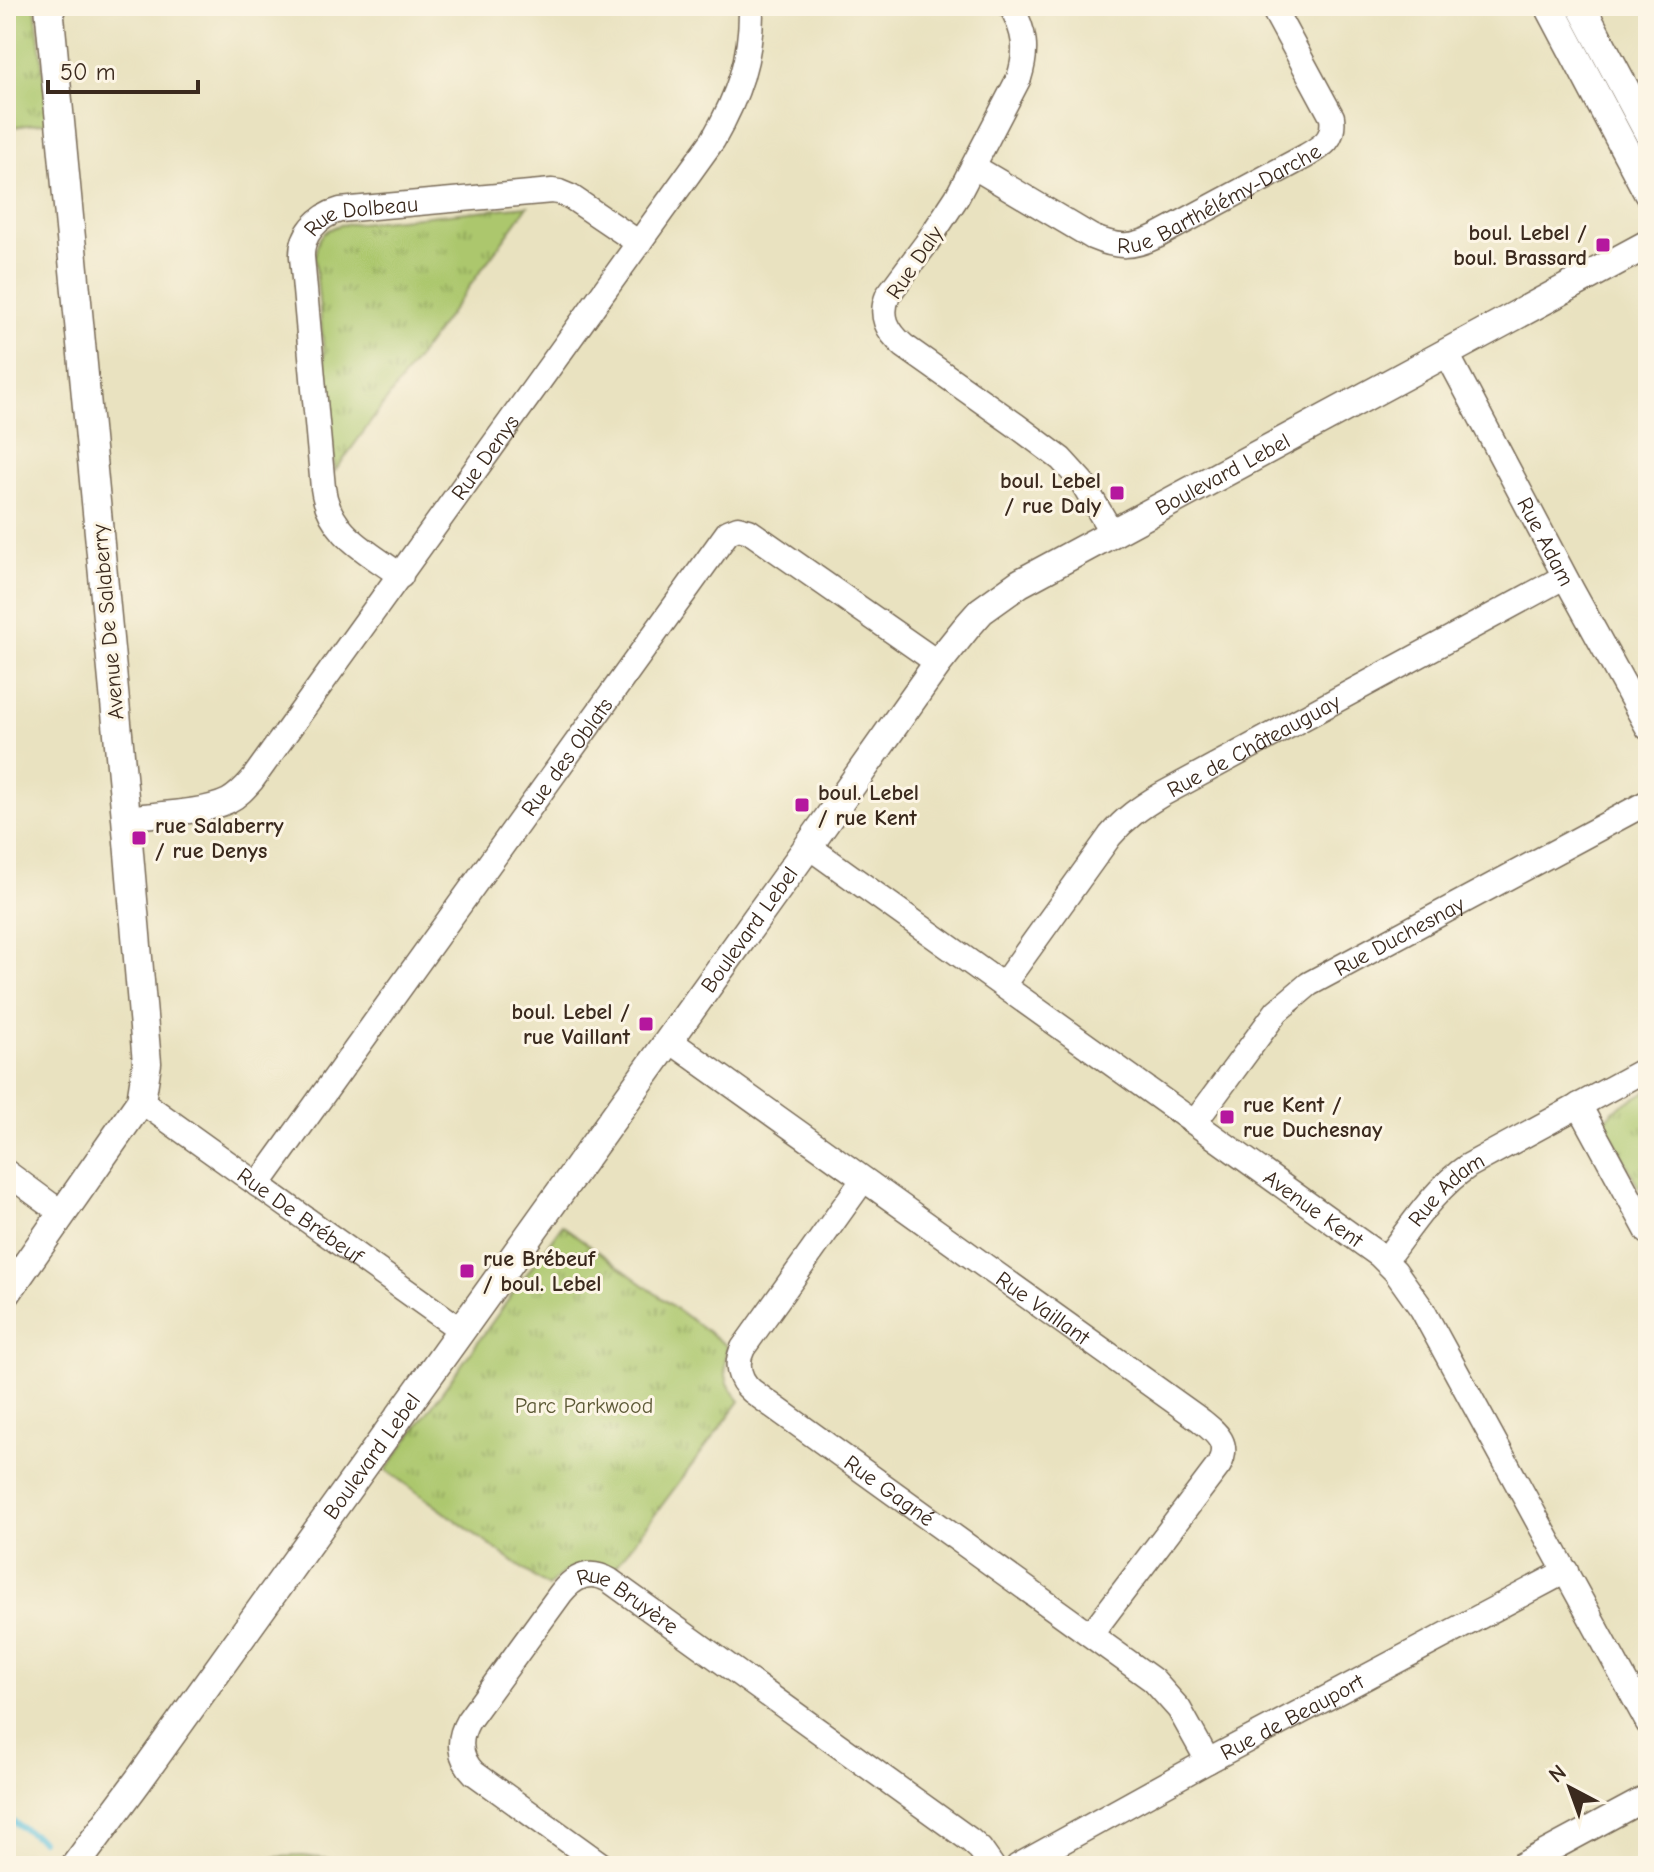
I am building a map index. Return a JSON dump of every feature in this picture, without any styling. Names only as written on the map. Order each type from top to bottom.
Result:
[{"type":"street","name":"Avenue De Salaberry","points":[[6,1294],[141,1101],[147,1063],[49,6]]},
{"type":"street","name":"Rue Denys","points":[[126,818],[210,807],[230,801],[252,780],[713,140],[734,102],[746,62],[751,33],[751,6]]},
{"type":"street","name":"Rue Daly","points":[[1011,6],[1021,26],[1025,44],[1019,78],[974,167],[933,233],[888,295],[884,311],[886,325],[904,346],[1061,459],[1088,491],[1112,533]]},
{"type":"street","name":"Rue Barthélémy-Darche","points":[[974,167],[1092,237],[1109,244],[1126,246],[1157,236],[1293,164],[1326,144],[1333,122],[1272,6]]},
{"type":"street","points":[[1549,6],[1648,193]]},
{"type":"street","points":[[1581,6],[1648,132]]},
{"type":"street","name":"Rue Dolbeau","points":[[401,576],[345,534],[333,521],[326,505],[302,257],[303,242],[310,230],[325,216],[340,210],[552,191],[571,197],[639,243]]},
{"type":"street","name":"Boulevard Lebel","points":[[75,1866],[966,628],[994,600],[1020,583],[1648,244]]},
{"type":"street","name":"Rue Adam","points":[[1447,354],[1564,577],[1648,728]]},
{"type":"street","name":"Rue des Oblats","points":[[258,1185],[728,532],[738,528],[749,531],[938,663]]},
{"type":"street","name":"Rue de Châteauguay","points":[[1003,985],[1110,836],[1136,810],[1564,577]]},
{"type":"street","name":"Rue Duchesnay","points":[[1195,1122],[1277,1011],[1309,984],[1648,802]]},
{"type":"street","name":"Avenue Kent","points":[[808,846],[1385,1260],[1422,1309],[1648,1723]]},
{"type":"street","name":"Rue Vaillant","points":[[669,1040],[1216,1434],[1224,1452],[1219,1465],[1091,1634]]},
{"type":"street","name":"Rue Adam","points":[[1385,1260],[1429,1202],[1468,1166],[1648,1068]]},
{"type":"street","name":"Rue De Brébeuf","points":[[141,1101],[461,1330]]},
{"type":"street","points":[[1579,1105],[1648,1232]]},
{"type":"street","points":[[6,1172],[63,1214]]},
{"type":"street","name":"Rue Gagné","points":[[863,1180],[743,1348],[738,1359],[742,1381],[1143,1672],[1179,1709],[1208,1761]]},
{"type":"street","name":"Rue de Beauport","points":[[1018,1866],[1566,1571]]},
{"type":"street","name":"Rue Bruyère","points":[[603,1866],[474,1773],[462,1756],[460,1744],[468,1721],[561,1593],[574,1580],[590,1575],[609,1580],[970,1840],[992,1866]]},
{"type":"street","points":[[1520,1866],[1648,1797]]},
{"type":"green space","points":[[6,6],[35,6],[49,122],[6,128]]},
{"type":"green space","points":[[528,206],[335,471],[315,258],[321,236],[340,225]]},
{"type":"green space","points":[[1648,1090],[1648,1205],[1605,1123],[1612,1111]]},
{"type":"green space","name":"Parc Parkwood","points":[[562,1225],[727,1346],[726,1375],[740,1401],[614,1569],[596,1565],[578,1566],[562,1574],[548,1587],[386,1470]]},
{"type":"green space","points":[[303,1856],[355,1862],[364,1866],[232,1866],[277,1857]]},
{"type":"waterway","points":[[6,1817],[41,1840]]},
{"type":"place","name":"boul. Lebel / boul. Brassard","points":[[1603,245]]},
{"type":"place","name":"boul. Lebel / rue Daly","points":[[1117,493]]},
{"type":"place","name":"boul. Lebel / rue Kent","points":[[802,805]]},
{"type":"place","name":"rue Salaberry / rue Denys","points":[[139,838]]},
{"type":"place","name":"boul. Lebel / rue Vaillant","points":[[646,1024]]},
{"type":"place","name":"rue Kent / rue Duchesnay","points":[[1227,1117]]},
{"type":"place","name":"rue Brébeuf / boul. Lebel","points":[[467,1271]]}]
